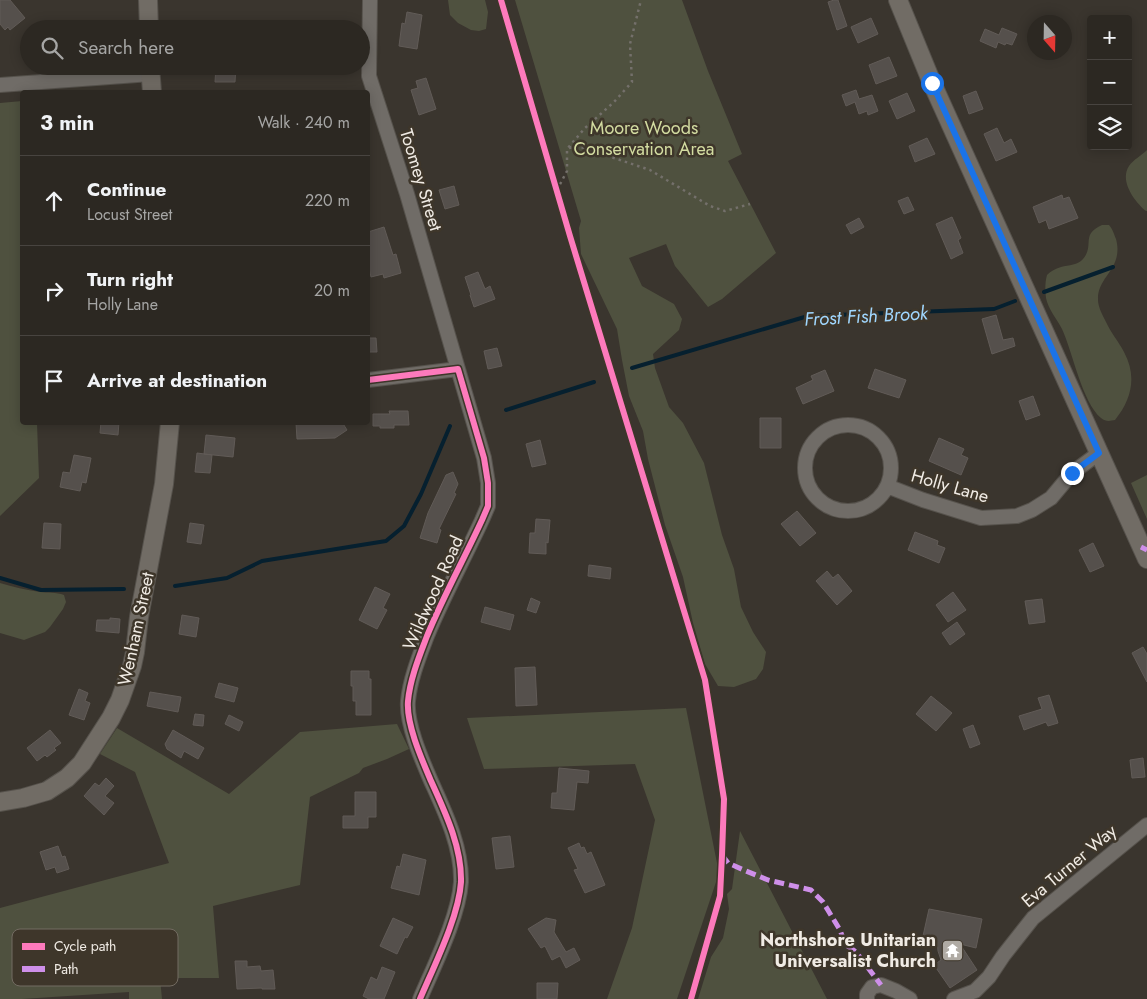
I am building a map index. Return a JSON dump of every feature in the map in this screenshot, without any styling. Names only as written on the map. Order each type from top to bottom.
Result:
[{"type":"main road","points":[[148,0],[149,20]]},
{"type":"main road","points":[[898,0],[932,83],[1147,559]]},
{"type":"main road","points":[[150,75],[152,90]]},
{"type":"main road","name":"Wenham Street","points":[[0,802],[47,791],[67,778],[82,763],[111,718],[120,700],[135,652],[139,617],[164,484],[170,425]]},
{"type":"street","name":"Toomey Street","points":[[370,0],[370,20]]},
{"type":"street","points":[[0,84],[96,75]]},
{"type":"street","name":"Toomey Street","points":[[369,75],[407,194],[458,369]]},
{"type":"street","points":[[370,380],[458,369]]},
{"type":"street","name":"Wildwood Road","points":[[420,999],[447,934],[456,907],[461,882],[459,858],[454,838],[412,728],[408,703],[411,684],[422,648],[488,506],[488,483],[484,458],[458,369]]},
{"type":"street","name":"Holly Lane","points":[[848,424],[860,426],[871,431],[881,439],[888,450],[891,474],[888,486],[879,498],[867,507],[853,511],[838,510],[824,505],[813,495],[806,482],[804,467],[807,452],[814,439],[824,431],[835,426],[848,424]]},
{"type":"street","name":"Holly Lane","points":[[888,486],[923,500],[981,518],[1017,516],[1032,510],[1051,498],[1072,473],[1099,453]]},
{"type":"street","name":"Eva Turner Way","points":[[954,999],[975,990],[989,977],[1033,918],[1147,825]]},
{"type":"street","points":[[867,999],[867,994],[872,987],[880,986],[896,991],[910,999]]},
{"type":"path","points":[[557,190],[567,171],[567,149],[585,128],[614,102],[632,82],[630,44],[642,0]]},
{"type":"path","points":[[567,149],[578,146],[650,170],[710,206],[725,210],[750,204]]},
{"type":"path","points":[[554,181],[560,199]]},
{"type":"green space","points":[[448,0],[485,0],[488,12],[486,29],[479,31],[471,30],[458,23],[450,15]]},
{"type":"green space","name":"Moore Woods Conservation Area","points":[[515,0],[682,0],[708,71],[742,154],[728,161],[776,253],[722,299],[708,307],[675,266],[666,244],[629,258],[642,286],[674,304],[682,319],[679,330],[653,354],[655,368],[669,407],[683,423],[704,463],[722,535],[734,569],[741,607],[753,632],[766,652],[763,669],[756,679],[734,687],[718,686],[705,664],[693,623],[683,577],[665,525],[648,459],[643,431],[629,396],[617,329],[581,254],[579,228],[581,221]]},
{"type":"green space","points":[[20,101],[20,425],[37,425],[39,478],[0,516],[0,103]]},
{"type":"green space","points":[[1147,150],[1146,211],[1133,197],[1127,184],[1126,172],[1129,166]]},
{"type":"green space","points":[[1102,225],[1109,225],[1112,229],[1117,249],[1114,265],[1099,292],[1098,303],[1108,326],[1128,361],[1131,379],[1129,396],[1121,412],[1115,420],[1110,421],[1101,418],[1088,401],[1066,339],[1049,306],[1045,292],[1047,275],[1061,267],[1081,261],[1088,249],[1089,236]]},
{"type":"green space","points":[[1147,475],[1147,519],[1131,483]]},
{"type":"green space","points":[[0,583],[40,592],[61,594],[64,595],[66,602],[63,609],[45,632],[24,640],[0,633]]},
{"type":"green space","points":[[686,708],[719,873],[677,999],[607,999],[632,928],[655,820],[635,764],[484,769],[467,718]]},
{"type":"green space","points":[[397,724],[409,749],[363,768],[359,773],[310,797],[300,885],[213,906],[219,978],[178,978],[178,929],[12,929],[12,986],[161,986],[162,999],[129,999],[129,992],[0,999],[0,908],[169,863],[135,772],[100,754],[117,728],[229,794],[300,732]]},
{"type":"green space","points":[[740,831],[827,999],[698,999],[711,957],[723,938],[729,909],[727,894],[732,889]]},
{"type":"building","points":[[0,0],[10,0],[25,18],[20,20],[10,30],[8,27],[5,30],[0,24]]},
{"type":"building","points":[[838,0],[847,26],[837,30],[828,2]]},
{"type":"building","points":[[407,12],[422,15],[417,49],[399,46],[402,23],[405,24]]},
{"type":"building","points":[[871,18],[878,34],[858,43],[851,27]]},
{"type":"building","points":[[1002,28],[1017,34],[1012,45],[998,42],[996,48],[980,41],[985,29],[999,35]]},
{"type":"building","points":[[889,57],[897,76],[876,84],[869,65]]},
{"type":"building","points":[[215,75],[235,75],[235,82],[215,82]]},
{"type":"building","points":[[426,78],[436,109],[419,115],[411,90],[418,88],[416,81]]},
{"type":"building","points":[[856,90],[859,99],[872,95],[878,111],[868,115],[867,111],[859,114],[855,102],[846,106],[842,95]]},
{"type":"building","points":[[976,91],[983,109],[969,114],[963,96]]},
{"type":"building","points":[[907,93],[915,111],[897,119],[889,101]]},
{"type":"building","points":[[997,128],[1004,143],[1011,139],[1017,152],[996,161],[984,134]]},
{"type":"building","points":[[927,138],[935,154],[915,162],[909,146]]},
{"type":"building","points":[[454,186],[459,205],[445,209],[439,190]]},
{"type":"building","points":[[1062,195],[1063,199],[1069,197],[1078,218],[1049,229],[1046,220],[1039,223],[1033,207]]},
{"type":"building","points":[[908,197],[914,210],[904,214],[898,201]]},
{"type":"building","points":[[952,217],[961,238],[958,240],[963,253],[951,259],[936,224]]},
{"type":"building","points":[[859,218],[864,227],[851,234],[846,225]]},
{"type":"building","points":[[384,227],[393,255],[396,254],[401,273],[384,278],[383,274],[371,277],[370,231]]},
{"type":"building","points":[[478,272],[485,289],[490,286],[495,299],[474,307],[465,277]]},
{"type":"building","points":[[996,315],[1003,340],[1013,338],[1015,346],[992,354],[982,319]]},
{"type":"building","points":[[370,338],[376,338],[377,352],[370,352]]},
{"type":"building","points":[[497,348],[502,366],[488,369],[484,351]]},
{"type":"building","points":[[875,369],[906,380],[899,398],[868,388]]},
{"type":"building","points":[[825,370],[834,391],[803,404],[796,388],[813,380],[811,376]]},
{"type":"building","points":[[1033,396],[1040,415],[1026,420],[1019,401]]},
{"type":"building","points":[[389,411],[408,411],[409,425],[394,425],[394,428],[373,426],[373,414],[390,414]]},
{"type":"building","points":[[760,418],[781,418],[781,448],[760,448]]},
{"type":"building","points":[[101,425],[119,425],[118,435],[100,433]]},
{"type":"building","points":[[296,425],[344,425],[347,430],[335,438],[297,439]]},
{"type":"building","points":[[206,435],[235,438],[233,457],[204,454]]},
{"type":"building","points":[[939,438],[964,449],[961,455],[968,458],[961,475],[929,461]]},
{"type":"building","points":[[540,440],[546,464],[532,467],[526,444]]},
{"type":"building","points":[[197,453],[212,455],[210,473],[195,472]]},
{"type":"building","points":[[74,455],[91,458],[86,483],[82,482],[80,491],[60,487],[63,472],[70,473]]},
{"type":"building","points":[[453,472],[458,484],[454,493],[456,494],[439,529],[441,530],[437,543],[420,538],[428,513],[446,475]]},
{"type":"building","points":[[797,511],[816,533],[800,546],[781,524]]},
{"type":"building","points":[[536,519],[550,520],[546,554],[529,553],[530,533],[535,533]]},
{"type":"building","points":[[44,523],[61,524],[60,549],[42,548]]},
{"type":"building","points":[[190,523],[204,525],[201,544],[187,542]]},
{"type":"building","points":[[915,532],[938,541],[937,545],[945,548],[939,563],[908,550]]},
{"type":"building","points":[[1093,543],[1104,566],[1090,572],[1079,550]]},
{"type":"building","points":[[589,565],[611,568],[610,579],[588,576]]},
{"type":"building","points":[[827,571],[833,578],[838,574],[852,591],[837,605],[816,581]]},
{"type":"building","points":[[375,587],[390,594],[383,608],[387,610],[377,629],[359,620]]},
{"type":"building","points":[[953,592],[966,610],[948,622],[936,605]]},
{"type":"building","points":[[531,598],[540,602],[536,613],[527,610]]},
{"type":"building","points":[[1042,599],[1045,622],[1029,624],[1025,601]]},
{"type":"building","points":[[485,607],[514,615],[510,630],[481,622]]},
{"type":"building","points":[[182,615],[199,618],[196,637],[179,634]]},
{"type":"building","points":[[110,618],[120,619],[119,633],[96,631],[97,620],[110,620]]},
{"type":"building","points":[[957,622],[965,634],[950,645],[942,633]]},
{"type":"building","points":[[1143,647],[1147,654],[1147,682],[1132,653]]},
{"type":"building","points":[[535,667],[537,705],[516,706],[515,668]]},
{"type":"building","points":[[351,671],[369,671],[369,679],[371,679],[371,715],[356,715],[356,701],[353,701],[353,686],[351,686]]},
{"type":"building","points":[[219,683],[238,688],[234,702],[215,697]]},
{"type":"building","points":[[79,689],[88,693],[85,701],[90,703],[84,720],[69,715]]},
{"type":"building","points":[[150,692],[181,697],[178,712],[147,706]]},
{"type":"building","points":[[1049,695],[1058,723],[1048,726],[1046,722],[1024,730],[1019,716],[1042,709],[1038,698]]},
{"type":"building","points":[[931,696],[952,713],[936,731],[916,714]]},
{"type":"building","points":[[195,714],[204,715],[203,726],[193,725]]},
{"type":"building","points":[[229,715],[243,722],[239,731],[225,724]]},
{"type":"building","points":[[973,725],[980,744],[970,748],[963,729]]},
{"type":"building","points":[[50,730],[61,743],[47,757],[45,755],[37,761],[27,748]]},
{"type":"building","points":[[173,730],[204,748],[198,759],[184,751],[181,758],[167,749],[165,744]]},
{"type":"building","points":[[1143,758],[1145,777],[1132,778],[1130,760]]},
{"type":"building","points":[[559,768],[589,771],[588,783],[577,782],[574,810],[551,808],[552,793],[557,793]]},
{"type":"building","points":[[106,778],[114,786],[105,796],[114,803],[104,815],[84,796],[95,783],[99,786]]},
{"type":"building","points":[[355,792],[376,792],[376,817],[368,817],[368,828],[343,828],[343,816],[355,816]]},
{"type":"building","points":[[510,836],[514,867],[496,869],[492,838]]},
{"type":"building","points":[[579,843],[581,848],[584,847],[587,854],[591,852],[605,885],[585,893],[574,870],[578,869],[568,848]]},
{"type":"building","points":[[58,846],[62,857],[65,856],[69,869],[57,873],[55,867],[46,870],[40,852]]},
{"type":"building","points":[[403,854],[426,860],[419,895],[391,888],[397,866],[400,867]]},
{"type":"building","name":"Northshore Unitarian Universalist Church","points":[[929,909],[982,919],[976,948],[960,944],[977,970],[950,988],[934,965],[941,960],[937,939],[923,936]]},
{"type":"building","points":[[393,918],[413,927],[407,938],[405,937],[397,954],[380,946]]},
{"type":"building","points":[[546,918],[556,920],[554,932],[566,952],[574,948],[580,960],[566,968],[560,956],[552,960],[545,946],[541,948],[528,929]]},
{"type":"building","points":[[235,961],[247,961],[247,967],[260,966],[261,971],[273,970],[275,989],[237,989]]},
{"type":"building","points":[[382,967],[395,972],[384,999],[369,999],[363,996],[371,977],[377,980]]},
{"type":"building","points":[[537,983],[558,983],[557,999],[537,999]]},
{"type":"waterway","name":"Frost Fish Brook","points":[[1044,292],[1113,267]]},
{"type":"waterway","name":"Frost Fish Brook","points":[[632,368],[808,316],[994,309],[1015,301]]},
{"type":"waterway","name":"Frost Fish Brook","points":[[506,410],[594,382]]},
{"type":"waterway","name":"Frost Fish Brook","points":[[175,586],[227,578],[262,561],[386,541],[404,526],[421,494],[450,426]]},
{"type":"waterway","name":"Frost Fish Brook","points":[[0,578],[41,590],[124,589]]},
{"type":"marked path","points":[[1141,547],[1147,550]]},
{"type":"marked path","points":[[722,855],[728,863],[768,880],[811,890],[823,902],[840,930],[845,944],[856,952],[881,985]]},
{"type":"cycle path","points":[[501,0],[570,236],[705,680],[724,799],[722,855],[720,896],[691,999]]},
{"type":"cycle path","points":[[370,380],[458,369],[484,458],[488,483],[488,506],[427,636],[415,668],[409,693],[409,720],[415,742],[452,830],[461,869],[461,882],[456,910],[420,999]]},
{"type":"place","name":"Northshore Unitarian Universalist Church","points":[[952,950]]},
{"type":"route","points":[[932,83],[1099,453],[1072,473]]}]
